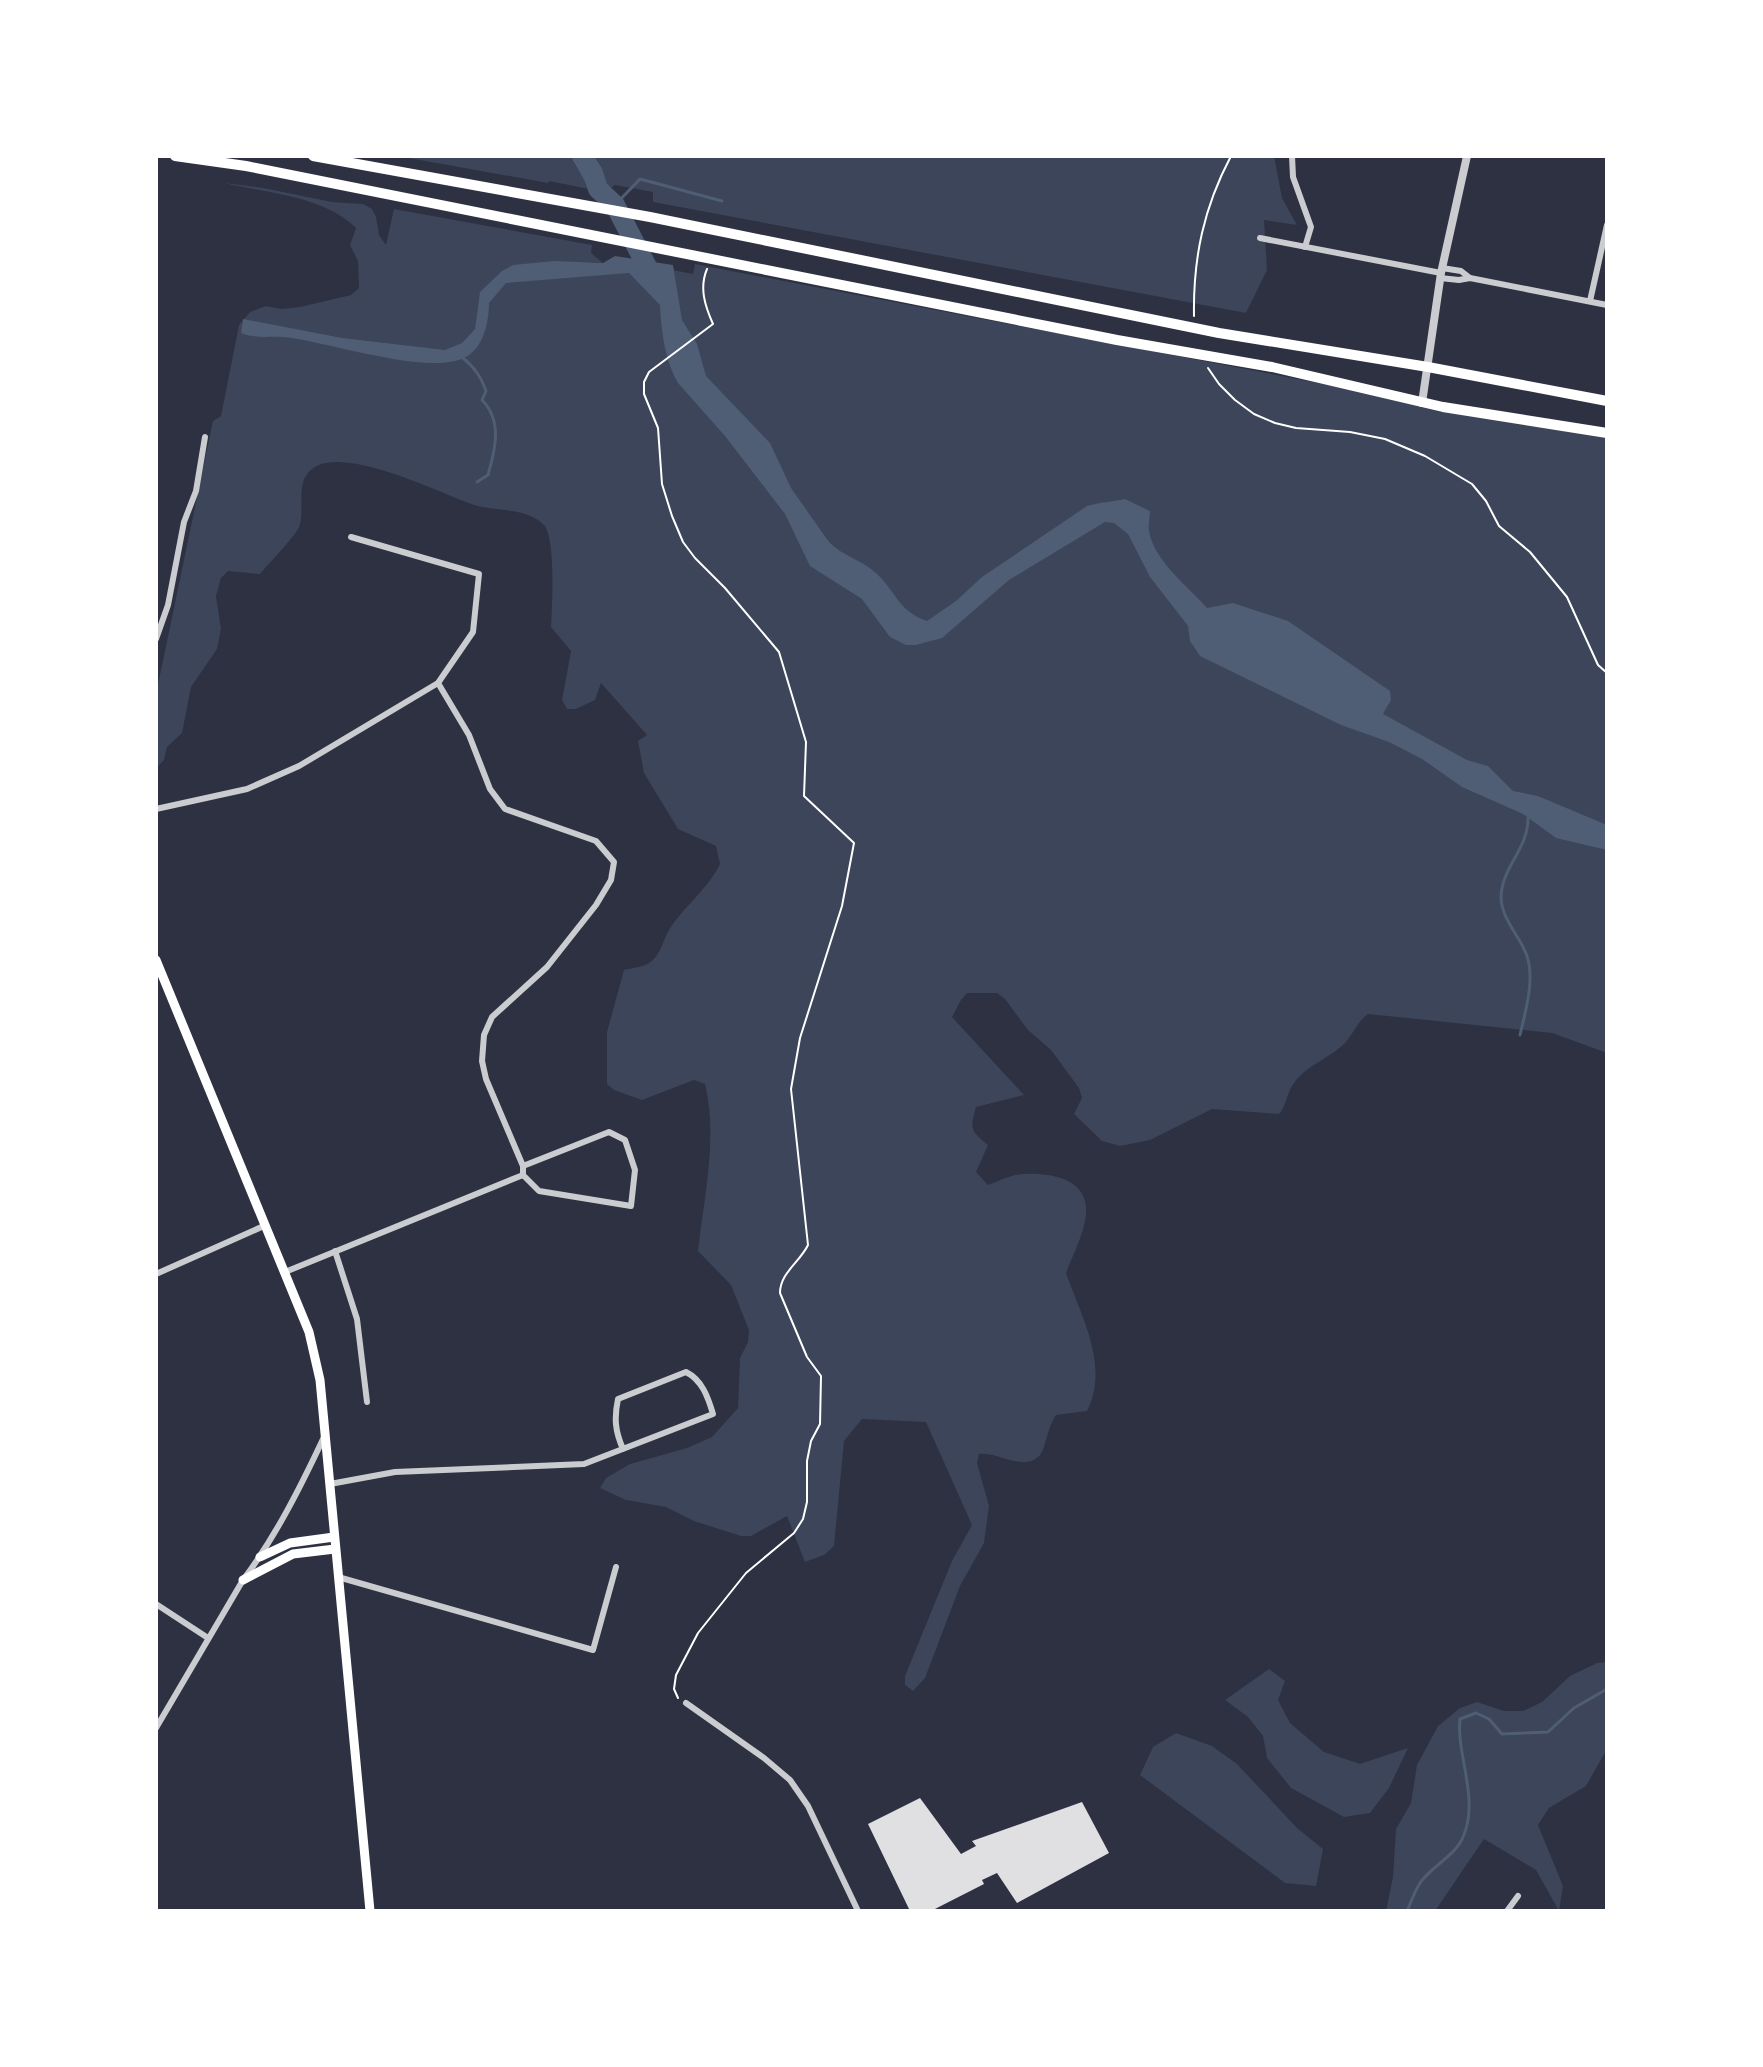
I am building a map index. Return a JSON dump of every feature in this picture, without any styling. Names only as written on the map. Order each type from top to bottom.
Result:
[{"type":"main road","points":[[175,156],[246,166],[1117,340],[1272,367],[1422,403],[1607,433]]},
{"type":"main road","points":[[313,156],[650,217],[1219,333],[1428,367],[1607,401]]},
{"type":"main road","points":[[156,960],[309,1332],[320,1380],[370,1911]]},
{"type":"main road","points":[[260,1557],[290,1543],[334,1537]]},
{"type":"main road","points":[[243,1580],[293,1554],[335,1549]]},
{"type":"street","points":[[1292,156],[1293,177],[1311,227],[1305,247]]},
{"type":"street","points":[[1422,403],[1441,273],[1467,156]]},
{"type":"street","points":[[1590,301],[1607,225]]},
{"type":"street","points":[[1260,238],[1441,273],[1461,271],[1470,278],[1607,305]]},
{"type":"street","points":[[156,639],[168,605],[184,522],[196,491],[205,437]]},
{"type":"street","points":[[156,809],[247,789],[273,778],[299,766],[438,683],[473,632],[479,574],[351,537]]},
{"type":"street","points":[[438,683],[469,735],[490,789],[505,809],[596,841],[614,862],[611,880],[596,905],[547,967],[492,1017],[484,1035],[482,1061],[486,1079],[523,1166],[523,1175],[539,1191],[631,1206],[635,1170],[625,1140],[609,1132],[523,1166]]},
{"type":"street","points":[[285,1272],[523,1175]]},
{"type":"street","points":[[156,1274],[266,1225]]},
{"type":"street","points":[[335,1251],[357,1319],[367,1402]]},
{"type":"street","points":[[330,1484],[395,1472],[584,1464],[623,1449],[713,1414],[708,1398],[695,1377],[686,1372],[618,1399],[614,1415],[616,1432],[623,1449]]},
{"type":"street","points":[[156,1728],[243,1580],[260,1557],[302,1483],[324,1435]]},
{"type":"street","points":[[338,1577],[593,1650],[616,1567]]},
{"type":"street","points":[[156,1604],[208,1638]]},
{"type":"street","points":[[686,1703],[790,1780],[808,1806],[858,1911]]},
{"type":"street","points":[[1507,1911],[1518,1896]]},
{"type":"path","points":[[1199,255],[1206,211],[1231,156]]},
{"type":"path","points":[[686,1703],[679,1699],[674,1689],[683,1658],[698,1633],[746,1573],[794,1533],[805,1511],[807,1461],[811,1441],[820,1424],[821,1376],[807,1357],[780,1293],[785,1277],[808,1245],[791,1089],[800,1038],[842,906],[854,843],[804,796],[806,742],[779,652],[683,542],[662,484],[658,428],[644,394],[644,382],[649,372],[713,324],[705,305],[702,279],[711,259]]},
{"type":"path","points":[[1235,400],[1254,414],[1275,423],[1385,439],[1461,476],[1479,491],[1499,526],[1530,552],[1567,597],[1598,665],[1607,673]]},
{"type":"shaded area","points":[[398,156],[1274,156],[1282,198],[1297,225],[1264,220],[1267,270],[1246,313],[653,202],[653,192],[615,185],[609,189],[607,183],[585,180],[589,189]]},
{"type":"shaded area","points":[[571,156],[594,156],[609,189],[589,189]]},
{"type":"shaded area","points":[[224,183],[332,202],[363,204],[372,209],[379,235],[386,245],[394,209],[592,245],[591,253],[603,263],[589,262],[676,283],[673,270],[693,274],[695,264],[1607,438],[1607,647],[1604,651],[1607,652],[1607,1053],[1552,1033],[1368,1014],[1345,1043],[1297,1079],[1279,1114],[1212,1109],[1150,1140],[1120,1146],[1102,1141],[1074,1114],[1082,1098],[1079,1088],[1051,1050],[1028,1030],[1005,999],[997,993],[967,993],[952,1017],[1024,1095],[976,1107],[973,1129],[988,1145],[976,1172],[988,1185],[1019,1174],[1053,1176],[1071,1183],[1083,1196],[1085,1223],[1066,1273],[1091,1341],[1096,1376],[1087,1411],[1056,1415],[1042,1452],[1034,1460],[1019,1462],[979,1454],[977,1463],[989,1506],[984,1543],[960,1586],[925,1678],[913,1691],[905,1685],[905,1676],[952,1561],[972,1525],[926,1422],[862,1419],[844,1441],[834,1546],[824,1555],[805,1562],[787,1516],[751,1536],[741,1536],[694,1521],[666,1507],[626,1500],[600,1488],[606,1478],[630,1464],[687,1448],[712,1437],[738,1408],[740,1358],[748,1342],[749,1330],[731,1285],[698,1251],[710,1146],[705,1084],[694,1080],[642,1100],[614,1090],[607,1084],[607,1032],[624,970],[647,964],[656,957],[675,921],[720,864],[716,846],[678,829],[644,773],[638,741],[647,735],[601,683],[595,700],[576,709],[567,709],[562,700],[571,651],[551,627],[552,558],[544,525],[530,516],[474,505],[369,467],[327,463],[312,469],[303,482],[299,527],[287,544],[260,574],[228,571],[221,578],[216,596],[221,629],[217,649],[191,687],[182,733],[167,747],[164,760],[156,768],[156,694],[213,421],[221,416],[239,325],[250,312],[266,306],[281,309],[300,307],[351,295],[359,288],[358,261],[350,245],[356,228],[343,217],[312,202]]},
{"type":"shaded area","points":[[615,256],[673,265],[682,320],[697,344],[706,376],[770,443],[791,488],[829,542],[871,569],[904,607],[917,617],[927,621],[956,601],[982,577],[1087,506],[1125,499],[1150,511],[1149,531],[1158,553],[1207,608],[1233,603],[1288,621],[1390,691],[1391,700],[1383,714],[1467,760],[1488,766],[1513,791],[1538,796],[1607,825],[1607,850],[1556,838],[1523,814],[1462,787],[1422,759],[1389,742],[1341,725],[1200,656],[1190,641],[1188,626],[1150,577],[1128,534],[1114,523],[1105,522],[1009,580],[942,638],[906,645],[890,637],[862,599],[810,566],[785,514],[725,436],[678,383],[664,345],[660,305],[629,273],[506,283],[489,303],[486,325],[477,347],[466,357],[449,362],[403,361],[302,340],[241,333],[243,319],[342,338],[445,350],[462,343],[475,329],[480,292],[502,271],[513,265],[554,261],[603,263]]},
{"type":"shaded area","points":[[1607,1662],[1607,1749],[1586,1786],[1549,1808],[1538,1825],[1563,1886],[1559,1911],[1536,1870],[1484,1839],[1435,1911],[1386,1911],[1393,1877],[1396,1829],[1411,1803],[1417,1765],[1438,1726],[1460,1708],[1477,1702],[1504,1711],[1523,1711],[1542,1702],[1570,1676],[1597,1663]]},
{"type":"shaded area","points":[[1269,1669],[1285,1681],[1278,1700],[1290,1723],[1324,1752],[1360,1764],[1408,1748],[1389,1788],[1370,1813],[1344,1817],[1291,1788],[1267,1758],[1263,1736],[1248,1717],[1225,1700]]},
{"type":"shaded area","points":[[1176,1733],[1212,1746],[1237,1764],[1297,1828],[1323,1849],[1316,1886],[1285,1883],[1140,1775],[1153,1747]]},
{"type":"building","points":[[920,1798],[961,1854],[976,1846],[972,1841],[1082,1802],[1109,1853],[1017,1903],[997,1873],[982,1880],[984,1884],[931,1911],[910,1911],[868,1824]]},
{"type":"waterway","points":[[582,156],[593,173],[598,189],[615,205],[655,282]]},
{"type":"waterway","points":[[615,205],[640,179],[722,201]]},
{"type":"waterway","points":[[463,358],[482,381],[486,391],[482,400],[489,408],[495,426],[495,446],[488,475],[477,482]]},
{"type":"waterway","points":[[1520,1035],[1530,969],[1524,949],[1504,912],[1501,898],[1505,877],[1524,839],[1528,817]]},
{"type":"waterway","points":[[1407,1911],[1421,1881],[1460,1843],[1468,1822],[1460,1719],[1476,1713],[1489,1719],[1502,1734],[1548,1732],[1574,1708],[1607,1689]]}]
